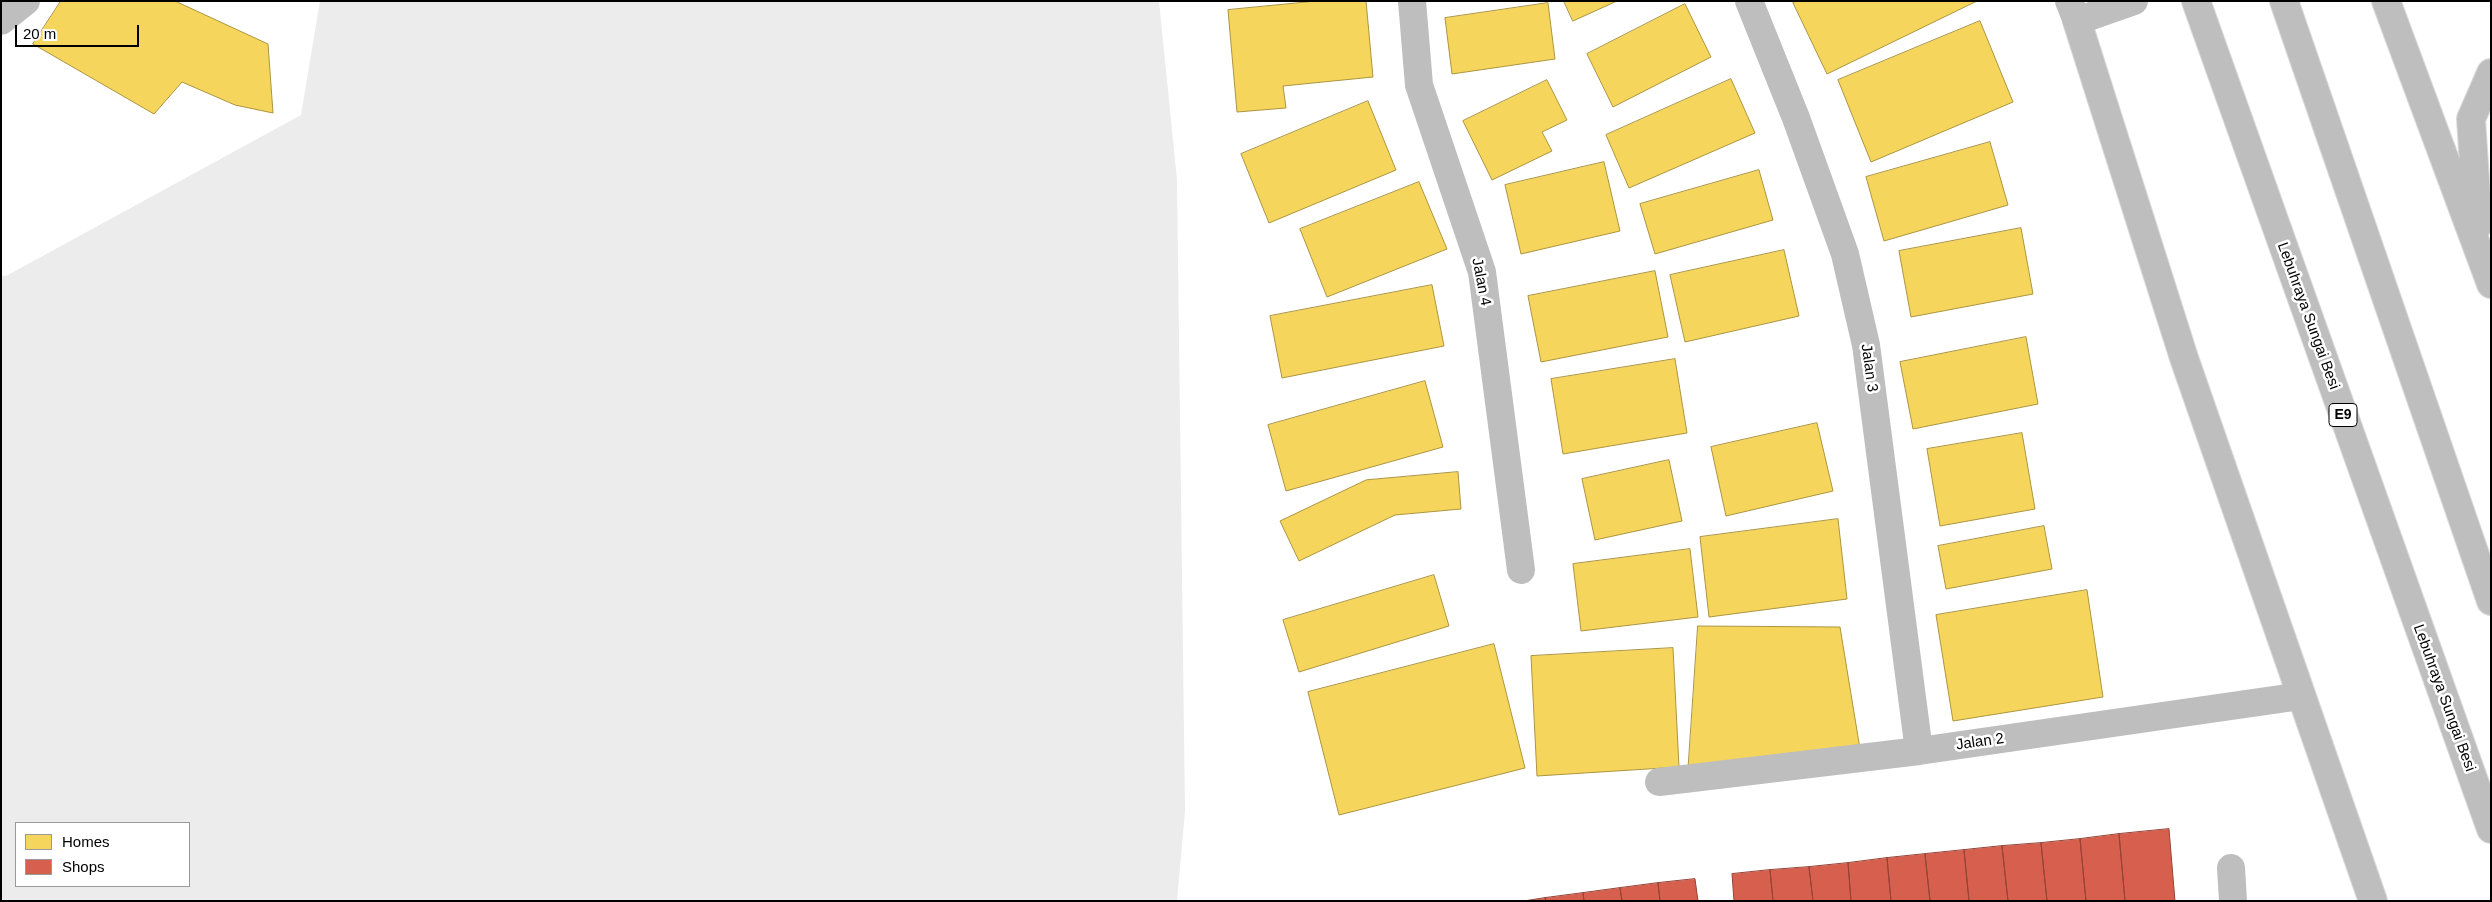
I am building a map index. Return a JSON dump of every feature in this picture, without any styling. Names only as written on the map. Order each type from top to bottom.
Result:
[{"type":"main road","points":[[1,21],[26,1]]},
{"type":"main road","name":"Jalan 4","points":[[1412,1],[1419,85],[1482,272],[1521,570]]},
{"type":"main road","name":"Jalan 3","points":[[1749,1],[1796,118],[1845,254],[1866,344],[1919,751]]},
{"type":"main road","points":[[2134,1],[2073,11],[2184,358],[2372,901]]},
{"type":"main road","name":"Lebuhraya Sungai Besi","points":[[2196,1],[2491,829]]},
{"type":"main road","points":[[2284,1],[2491,601]]},
{"type":"main road","points":[[2386,1],[2491,284]]},
{"type":"main road","points":[[2480,256],[2471,118],[2491,73]]},
{"type":"main road","name":"Jalan 2","points":[[1658,782],[1919,751],[2301,696]]},
{"type":"main road","points":[[2231,868],[2233,901]]},
{"type":"shaded area","points":[[320,1],[1159,1],[1177,180],[1185,811],[1177,901],[1,901],[1,276],[6,276],[301,115]]},
{"type":"building: Homes","points":[[61,1],[175,1],[268,44],[273,113],[235,105],[182,82],[154,114],[33,44]]},
{"type":"building: Homes","points":[[1317,1],[1366,1],[1373,77],[1283,86],[1286,108],[1237,112],[1228,10]]},
{"type":"building: Homes","points":[[1564,1],[1617,1],[1573,21]]},
{"type":"building: Homes","points":[[1797,1],[1977,1],[1827,74],[1793,3]]},
{"type":"building: Homes","points":[[1548,3],[1555,59],[1452,74],[1445,18]]},
{"type":"building: Homes","points":[[1685,4],[1711,57],[1613,107],[1587,54]]},
{"type":"building: Homes","points":[[1980,21],[2013,102],[1871,162],[1838,80]]},
{"type":"building: Homes","points":[[1731,79],[1755,133],[1629,188],[1606,135]]},
{"type":"building: Homes","points":[[1547,80],[1567,120],[1542,132],[1552,151],[1492,180],[1463,121]]},
{"type":"building: Homes","points":[[1368,101],[1396,170],[1269,223],[1241,154]]},
{"type":"building: Homes","points":[[1990,142],[2008,205],[1884,241],[1866,177]]},
{"type":"building: Homes","points":[[1604,162],[1620,231],[1521,254],[1505,185]]},
{"type":"building: Homes","points":[[1759,170],[1773,220],[1655,254],[1640,204]]},
{"type":"building: Homes","points":[[1419,182],[1447,249],[1327,297],[1300,229]]},
{"type":"building: Homes","points":[[2021,228],[2033,294],[1911,317],[1899,251]]},
{"type":"building: Homes","points":[[1784,250],[1799,316],[1685,342],[1670,275]]},
{"type":"building: Homes","points":[[1655,271],[1668,337],[1541,362],[1528,296]]},
{"type":"building: Homes","points":[[1432,285],[1444,346],[1282,378],[1270,316]]},
{"type":"building: Homes","points":[[2026,337],[2038,404],[1913,429],[1900,362]]},
{"type":"building: Homes","points":[[1675,359],[1687,433],[1563,454],[1551,379]]},
{"type":"building: Homes","points":[[1425,381],[1443,447],[1286,491],[1268,425]]},
{"type":"building: Homes","points":[[1817,423],[1833,491],[1726,516],[1711,447]]},
{"type":"building: Homes","points":[[2022,433],[2035,509],[1940,526],[1927,449]]},
{"type":"building: Homes","points":[[1669,460],[1682,521],[1595,540],[1582,479]]},
{"type":"building: Homes","points":[[1458,472],[1461,509],[1395,515],[1299,561],[1280,521],[1366,480]]},
{"type":"building: Homes","points":[[1838,519],[1847,599],[1709,617],[1700,537]]},
{"type":"building: Homes","points":[[2044,526],[2052,569],[1946,589],[1938,546]]},
{"type":"building: Homes","points":[[1690,549],[1698,617],[1581,631],[1573,564]]},
{"type":"building: Homes","points":[[1434,575],[1449,626],[1299,672],[1283,620]]},
{"type":"building: Homes","points":[[2087,590],[2103,697],[1953,721],[1936,615]]},
{"type":"building: Homes","points":[[1698,626],[1840,627],[1860,749],[1688,774]]},
{"type":"building: Homes","points":[[1494,644],[1525,768],[1339,815],[1308,692]]},
{"type":"building: Homes","points":[[1673,648],[1679,767],[1537,776],[1531,656]]},
{"type":"building: Shops","points":[[2169,829],[2175,901],[2125,901],[2119,834]]},
{"type":"building: Shops","points":[[2119,834],[2125,901],[2086,901],[2080,839]]},
{"type":"building: Shops","points":[[2080,839],[2086,901],[2047,901],[2041,843]]},
{"type":"building: Shops","points":[[2041,843],[2047,901],[2008,901],[2002,846]]},
{"type":"building: Shops","points":[[2002,846],[2008,901],[1969,901],[1964,850]]},
{"type":"building: Shops","points":[[1964,850],[1969,901],[1930,901],[1925,854]]},
{"type":"building: Shops","points":[[1925,854],[1930,901],[1891,901],[1887,858]]},
{"type":"building: Shops","points":[[1887,858],[1891,901],[1851,901],[1848,863]]},
{"type":"building: Shops","points":[[1848,863],[1851,901],[1813,901],[1809,867]]},
{"type":"building: Shops","points":[[1809,867],[1813,901],[1773,901],[1770,870]]},
{"type":"building: Shops","points":[[1770,870],[1773,901],[1734,901],[1732,874]]},
{"type":"building: Shops","points":[[1695,879],[1698,901],[1660,901],[1658,883]]},
{"type":"building: Shops","points":[[1658,883],[1660,901],[1622,901],[1620,888]]},
{"type":"building: Shops","points":[[1620,888],[1622,901],[1584,901],[1583,893]]},
{"type":"building: Shops","points":[[1583,893],[1584,901],[1546,901],[1545,898]]},
{"type":"building: Shops","points":[[1545,898],[1546,901],[1524,901]]}]
